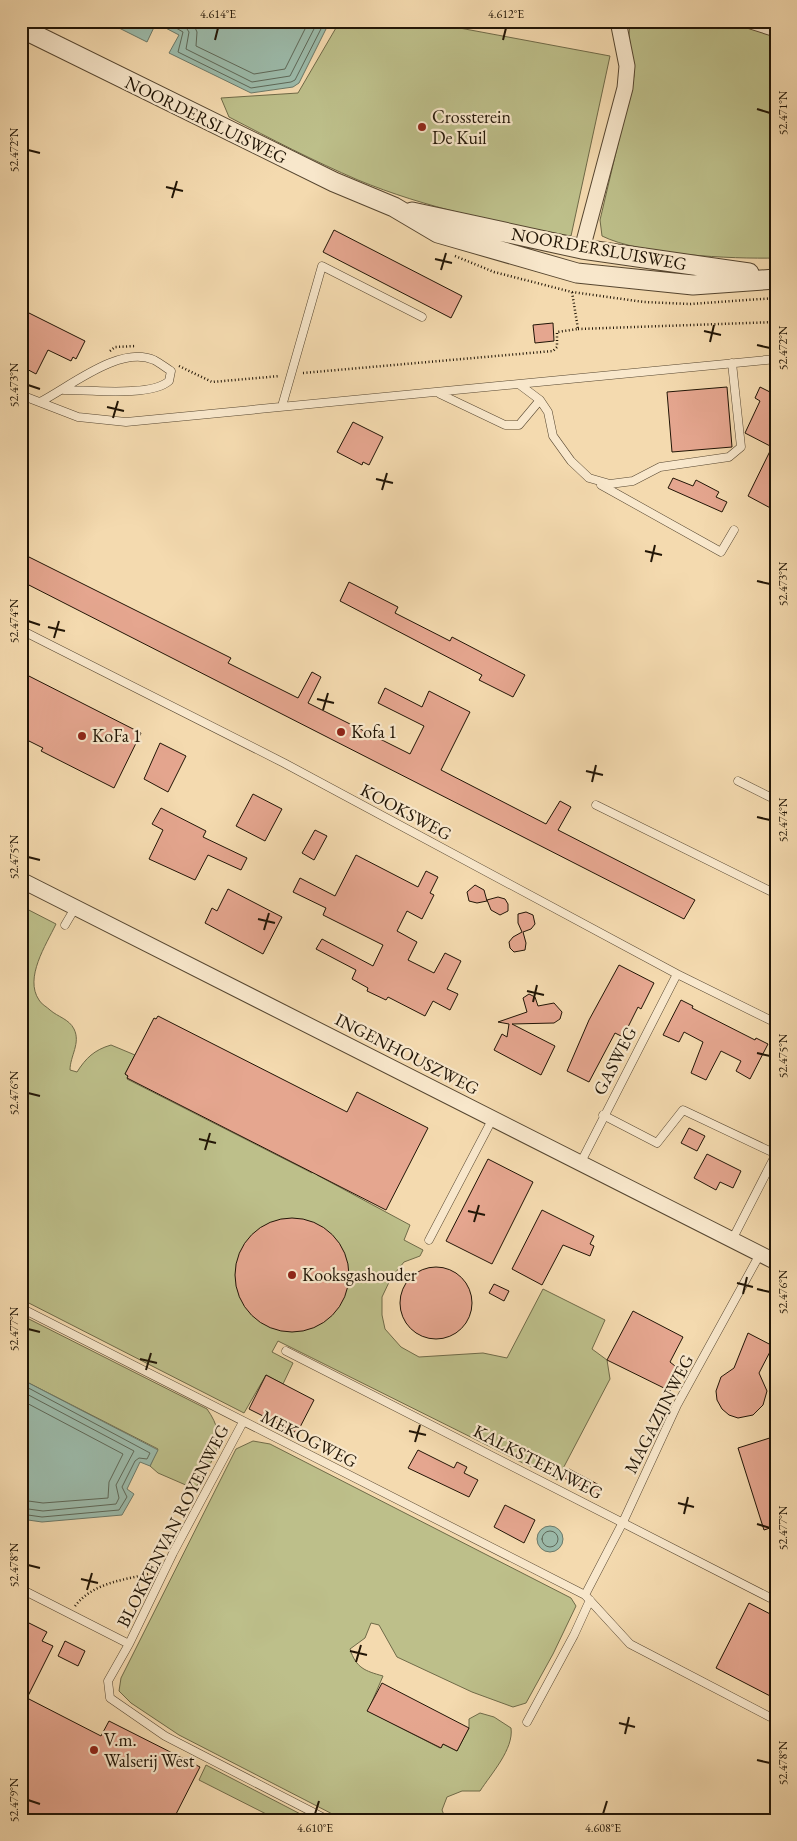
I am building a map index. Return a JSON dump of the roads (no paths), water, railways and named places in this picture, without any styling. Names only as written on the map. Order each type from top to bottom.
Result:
[{"type":"street","points":[[577,273],[625,88],[627,66],[618,21]]},
{"type":"street","points":[[751,21],[776,29]]},
{"type":"street","name":"NOORDERSLUISWEG","points":[[21,28],[334,182],[394,208],[438,233],[577,273],[693,285],[776,278]]},
{"type":"street","name":"NOORDERSLUISWEG","points":[[394,208],[582,249],[776,278]]},
{"type":"street","name":"INGENHOUSZWEG","points":[[21,880],[776,1262]]},
{"type":"lane","points":[[282,406],[322,266],[422,317]]},
{"type":"lane","points":[[40,402],[64,390],[113,360],[134,356],[154,360],[170,371],[169,382],[162,388],[64,390]]},
{"type":"lane","points":[[21,395],[78,417],[126,422],[776,359]]},
{"type":"lane","points":[[588,478],[610,484],[633,481],[660,467],[729,457],[740,447],[732,363]]},
{"type":"lane","points":[[520,385],[540,400],[548,412],[553,436],[571,461],[588,478],[722,552],[734,530]]},
{"type":"lane","points":[[438,393],[504,425],[519,425],[540,400]]},
{"type":"lane","name":"KOOKSWEG","points":[[21,630],[284,763],[677,974],[776,1023]]},
{"type":"lane","points":[[738,781],[776,800]]},
{"type":"lane","points":[[596,805],[776,894]]},
{"type":"lane","points":[[66,925],[75,908]]},
{"type":"lane","name":"GASWEG","points":[[580,1162],[677,974]]},
{"type":"lane","points":[[603,1115],[658,1143],[683,1110],[776,1154],[732,1240]]},
{"type":"lane","points":[[429,1240],[493,1118]]},
{"type":"lane","name":"MAGAZIJNWEG","points":[[527,1722],[569,1644],[587,1597],[677,1405],[760,1254]]},
{"type":"lane","name":"MEKOGWEG","points":[[21,1308],[587,1597]]},
{"type":"lane","name":"KALKSTEENWEG","points":[[286,1351],[776,1601]]},
{"type":"lane","name":"BLOKKENVAN ROYENWEG","points":[[243,1422],[164,1572],[129,1644],[108,1680],[110,1698],[165,1736],[328,1820]]},
{"type":"lane","name":"BLOKKENVAN ROYENWEG","points":[[21,1589],[129,1644]]},
{"type":"lane","points":[[587,1597],[630,1644],[776,1720]]},
{"type":"water","points":[[105,21],[330,21],[299,83],[293,87],[251,93],[169,53],[179,35],[156,23],[147,42]]},
{"type":"water","points":[[21,1379],[158,1450],[150,1466],[140,1462],[127,1489],[134,1494],[122,1515],[42,1522],[21,1519]]},
{"type":"water","points":[[550,1526],[559,1530],[563,1539],[559,1548],[550,1552],[541,1548],[537,1539],[541,1530]]},
{"type":"place","name":"Crossterein De Kuil","points":[[422,127]]},
{"type":"place","name":"Kofa 1","points":[[341,732]]},
{"type":"place","name":"KoFa 1","points":[[82,736]]},
{"type":"place","name":"Kooksgashouder","points":[[292,1275]]},
{"type":"place","name":"V.m. Walserij West","points":[[94,1750]]}]
